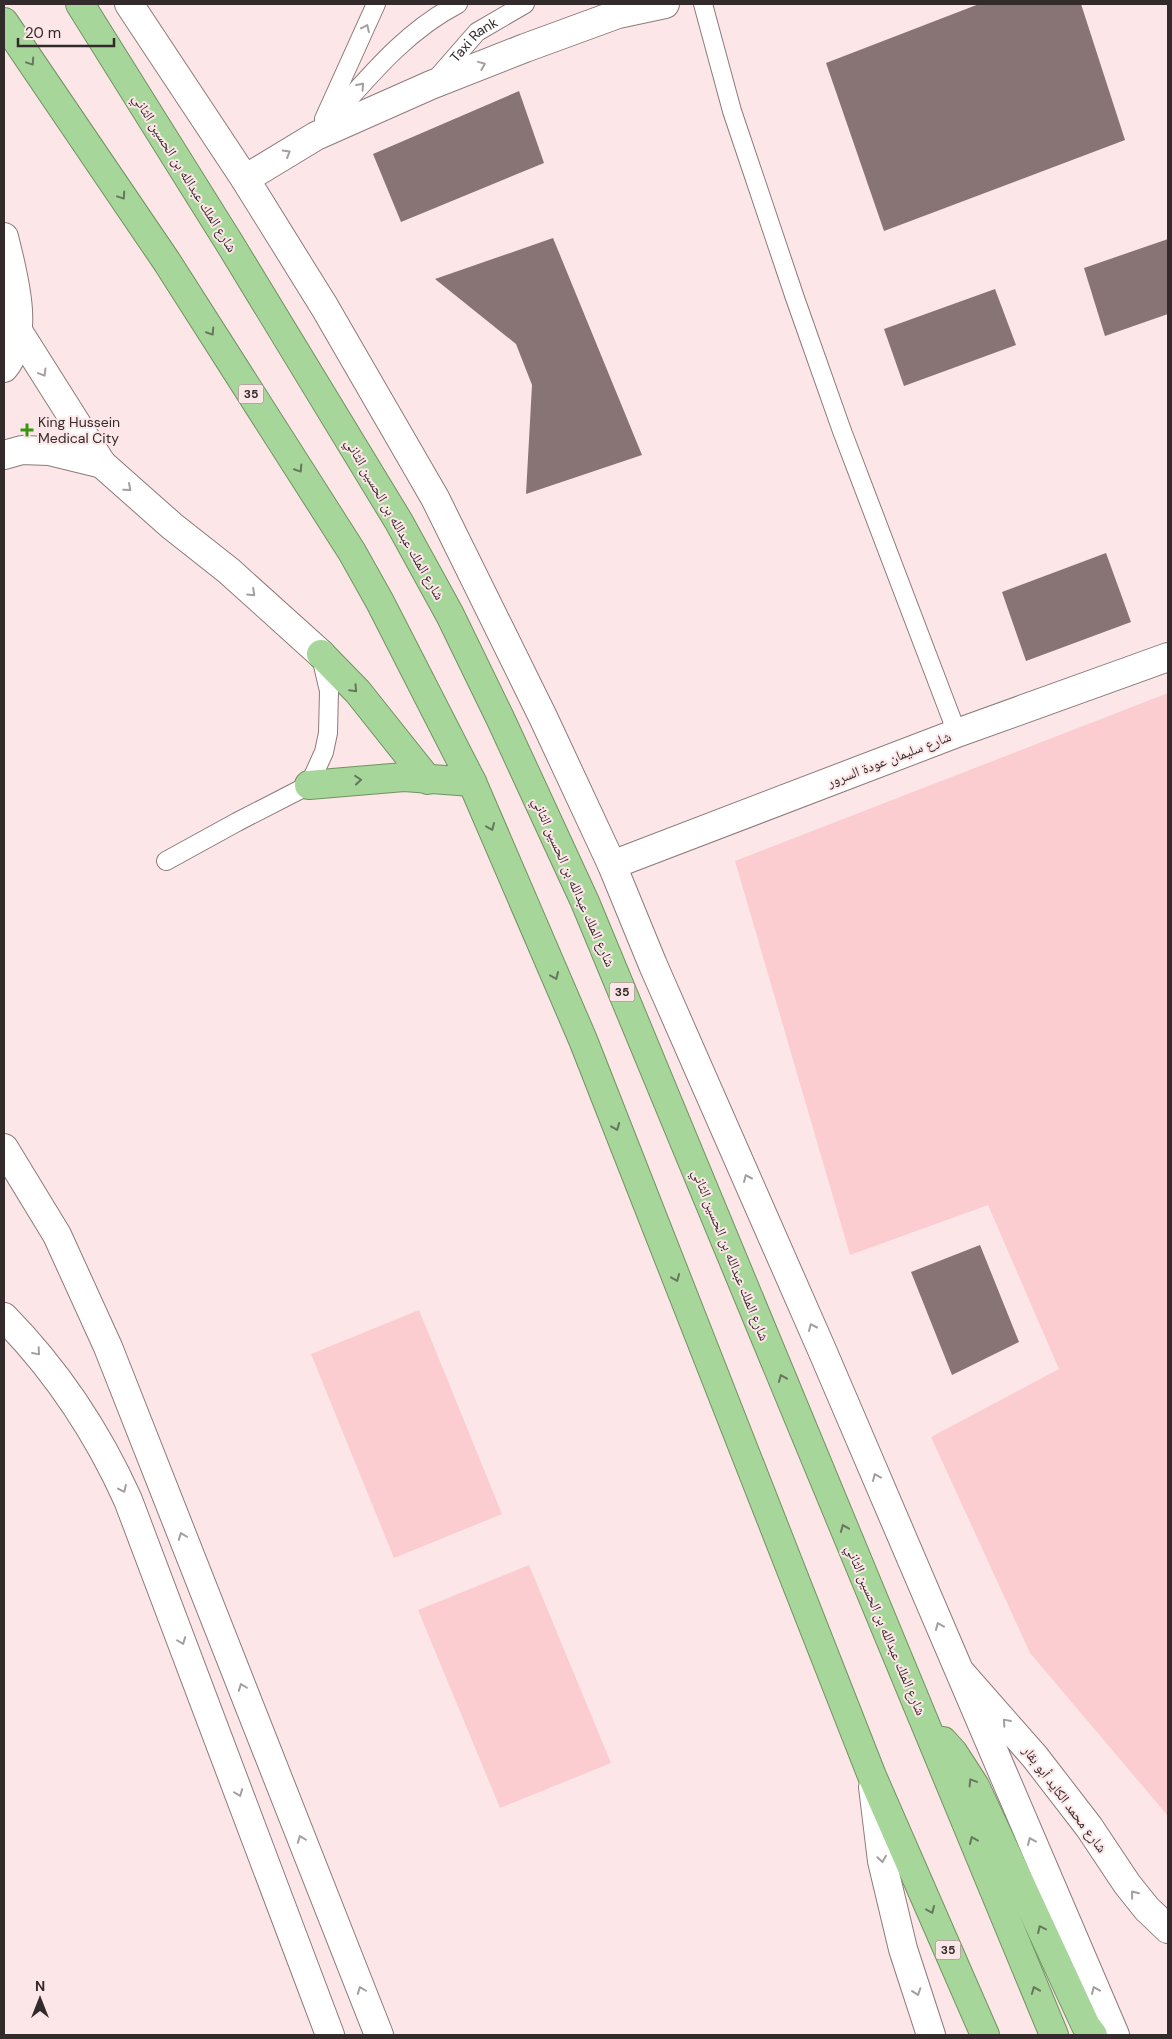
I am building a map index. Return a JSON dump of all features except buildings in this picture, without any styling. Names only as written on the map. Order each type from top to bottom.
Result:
[{"type":"highway","name":"شارع الملك عبدالله بن الحسين الثاني","points":[[80,4],[230,244],[399,522],[450,615],[585,902],[1054,2035]]},
{"type":"highway","name":"35","points":[[4,22],[167,262],[352,552],[384,610],[472,782],[583,1040],[872,1776],[985,2035]]},
{"type":"highway","points":[[320,654],[358,692],[428,780]]},
{"type":"highway","points":[[309,785],[384,777],[472,782]]},
{"type":"highway","points":[[924,1721],[953,1752],[975,1786],[1086,2026],[1093,2035]]},
{"type":"street","points":[[129,4],[172,66],[245,179],[324,306],[435,498],[543,717],[612,865],[653,965],[822,1350],[1115,2035]]},
{"type":"street","points":[[245,179],[316,136],[431,86],[525,48],[618,14],[664,4]]},
{"type":"street","points":[[4,237],[16,292],[18,331],[15,347],[4,368]]},
{"type":"street","points":[[18,331],[102,464],[172,526],[229,571],[320,654]]},
{"type":"street","points":[[4,455],[22,450],[49,451],[102,464]]},
{"type":"street","name":"شارع سليمان عودة السرور","points":[[612,865],[956,733],[1168,657]]},
{"type":"street","points":[[4,1148],[57,1235],[108,1347],[379,2035]]},
{"type":"street","points":[[4,1316],[48,1365],[72,1397],[93,1430],[124,1491],[330,2035]]},
{"type":"street","name":"شارع محمد الكايد أبو بقار","points":[[958,1671],[1036,1757],[1089,1827],[1127,1884],[1147,1909],[1168,1929]]},
{"type":"street","points":[[872,1776],[882,1862],[902,1949],[931,2035]]},
{"type":"lane","points":[[316,136],[376,4]]},
{"type":"lane","points":[[316,136],[387,57],[439,14],[458,4]]},
{"type":"lane","name":"Taxi Rank","points":[[431,86],[478,32],[525,4]]},
{"type":"lane","points":[[703,4],[732,110],[794,298],[845,440],[956,733]]},
{"type":"lane","points":[[166,862],[237,822],[309,785],[324,752],[328,733],[329,691],[320,654]]},
{"type":"shaded area","points":[[1168,693],[1168,1816],[1030,1653],[931,1437],[1059,1369],[988,1205],[850,1255],[735,861]]},
{"type":"shaded area","points":[[419,1310],[502,1514],[394,1558],[311,1354]]},
{"type":"shaded area","points":[[529,1565],[611,1763],[500,1808],[418,1610]]},
{"type":"place","name":"King Hussein Medical City","points":[[27,430]]}]
